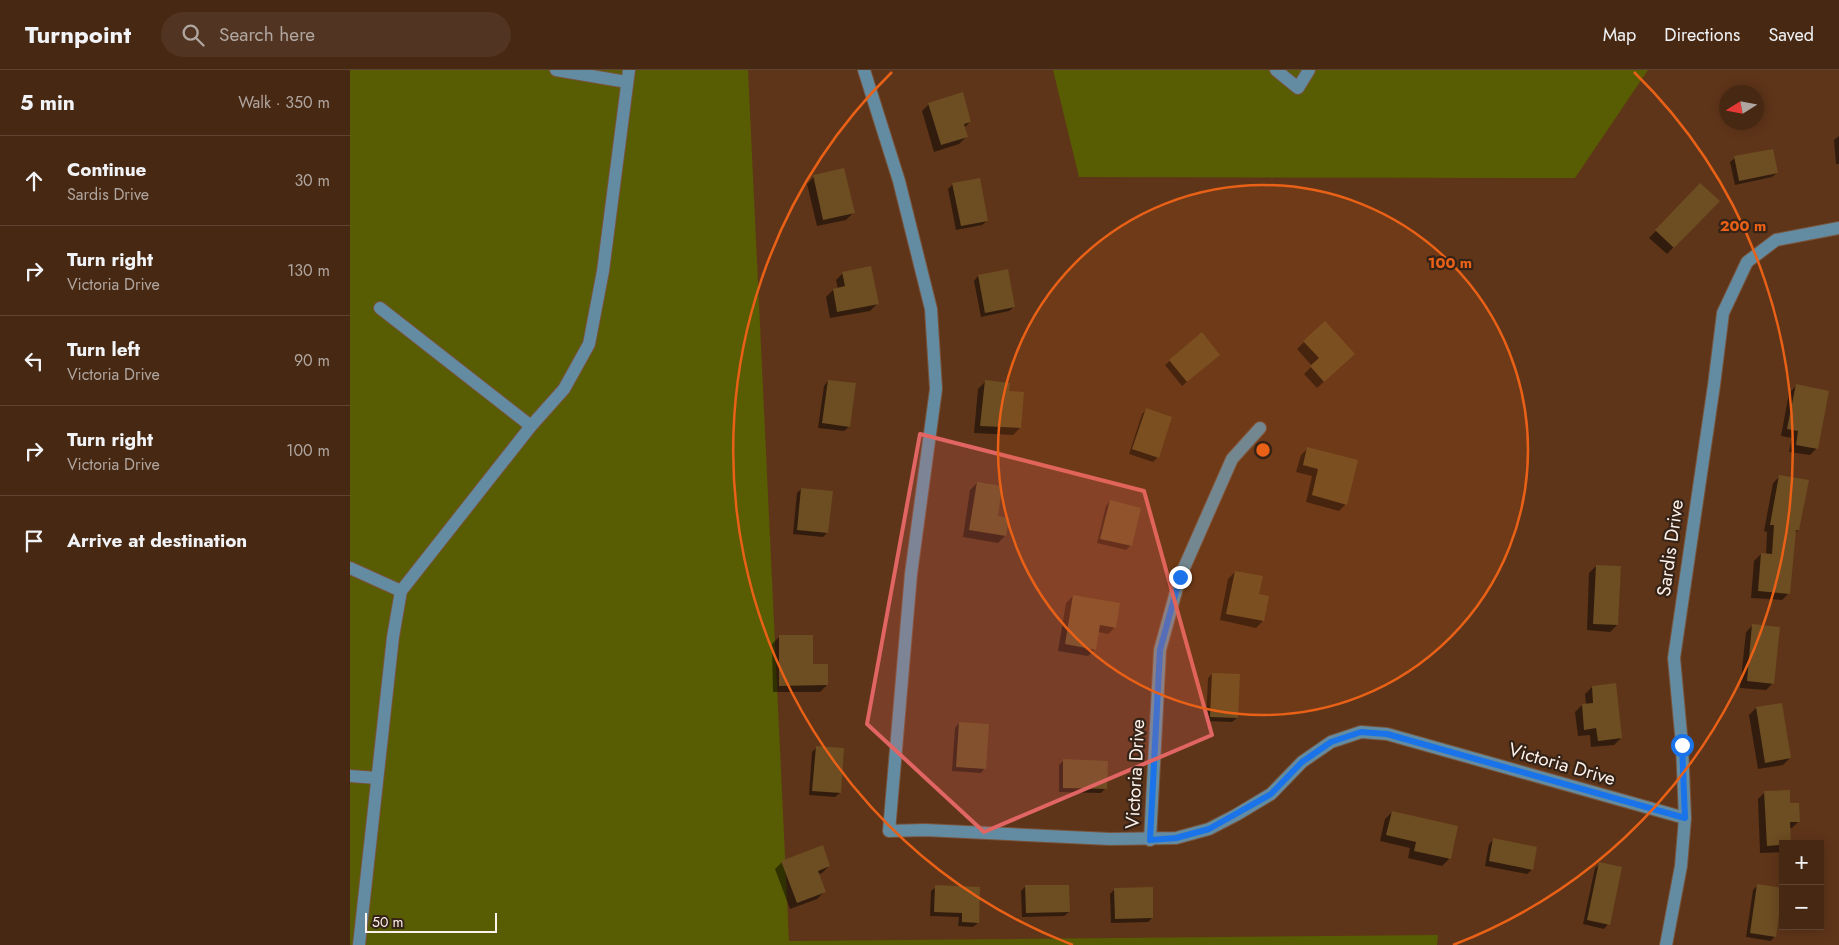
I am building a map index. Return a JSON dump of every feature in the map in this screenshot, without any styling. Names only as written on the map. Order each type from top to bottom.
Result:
[{"type":"street","points":[[359,945],[393,637],[400,591],[531,426],[564,389],[589,344],[603,271],[628,76],[556,70]]},
{"type":"street","points":[[864,70],[899,181],[931,309],[936,389],[910,574],[889,831],[925,830],[1150,840]]},
{"type":"street","points":[[1276,70],[1298,88],[1309,70]]},
{"type":"street","name":"Sardis Drive","points":[[1666,945],[1681,866],[1685,818],[1682,745],[1674,658],[1723,313],[1747,262],[1776,240],[1839,228]]},
{"type":"street","points":[[380,308],[531,426]]},
{"type":"street","name":"Victoria Drive","points":[[1260,428],[1232,459],[1180,577],[1160,650],[1150,840],[1176,838],[1209,829],[1271,794],[1302,762],[1331,742],[1361,732],[1387,734],[1685,818]]},
{"type":"street","points":[[350,568],[400,591]]},
{"type":"street","points":[[350,776],[377,778]]},
{"type":"highlighted area","points":[[920,434],[1144,491],[1212,735],[984,832],[867,724]]},
{"type":"shaded area","points":[[350,70],[748,70],[789,941],[1438,935],[1437,945],[350,945]]},
{"type":"shaded area","points":[[1053,70],[1648,70],[1575,178],[1079,177]]},
{"type":"building","points":[[963,92],[971,122],[964,124],[968,137],[941,145],[928,103]]},
{"type":"building","points":[[1773,149],[1778,173],[1739,181],[1734,156]]},
{"type":"building","points":[[844,168],[855,213],[823,220],[813,175]]},
{"type":"building","points":[[980,178],[988,221],[961,226],[952,183]]},
{"type":"building","points":[[1700,183],[1720,201],[1674,248],[1655,230]]},
{"type":"building","points":[[871,266],[879,304],[837,312],[833,289],[845,286],[842,272]]},
{"type":"building","points":[[1008,269],[1015,307],[985,313],[978,275]]},
{"type":"building","points":[[1325,321],[1355,354],[1324,382],[1310,366],[1319,358],[1303,341]]},
{"type":"building","points":[[1202,332],[1220,355],[1187,382],[1169,360]]},
{"type":"building","points":[[828,380],[856,383],[850,427],[822,423]]},
{"type":"building","points":[[985,380],[1010,383],[1009,391],[1024,392],[1021,428],[980,426]]},
{"type":"building","points":[[1796,384],[1829,391],[1818,449],[1796,445],[1798,431],[1787,429]]},
{"type":"building","points":[[1146,408],[1172,417],[1159,458],[1132,449]]},
{"type":"building","points":[[1307,447],[1358,460],[1347,505],[1312,495],[1318,469],[1303,465]]},
{"type":"building","points":[[1779,475],[1809,480],[1799,530],[1796,530],[1790,594],[1758,591],[1761,553],[1772,554],[1774,525],[1770,525]]},
{"type":"building","points":[[977,482],[1002,486],[998,516],[1009,518],[1006,536],[969,530]]},
{"type":"building","points":[[801,488],[833,491],[828,533],[797,530]]},
{"type":"building","points":[[1110,500],[1141,508],[1132,546],[1100,539]]},
{"type":"building","points":[[1596,565],[1621,566],[1618,625],[1593,624]]},
{"type":"building","points":[[1235,571],[1263,576],[1259,594],[1269,596],[1264,621],[1226,614]]},
{"type":"building","points":[[1073,595],[1120,603],[1116,628],[1100,625],[1096,650],[1065,644]]},
{"type":"building","points":[[1752,624],[1780,627],[1774,684],[1747,681]]},
{"type":"building","points":[[779,635],[813,635],[813,664],[828,664],[828,685],[779,686]]},
{"type":"building","points":[[1212,673],[1240,674],[1238,718],[1210,717]]},
{"type":"building","points":[[1616,683],[1622,738],[1598,741],[1596,728],[1584,730],[1582,704],[1593,703],[1592,686]]},
{"type":"building","points":[[1782,703],[1791,758],[1765,763],[1756,707]]},
{"type":"building","points":[[959,722],[989,724],[986,769],[956,767]]},
{"type":"building","points":[[816,746],[844,748],[841,793],[812,791]]},
{"type":"building","points":[[1063,759],[1108,761],[1107,789],[1063,788]]},
{"type":"building","points":[[1790,790],[1790,803],[1799,803],[1800,822],[1790,822],[1791,840],[1779,840],[1779,845],[1767,846],[1764,791]]},
{"type":"building","points":[[1392,811],[1458,826],[1451,859],[1414,851],[1416,842],[1386,835]]},
{"type":"building","points":[[1493,838],[1537,847],[1533,870],[1489,861]]},
{"type":"building","points":[[823,845],[830,866],[818,871],[826,892],[797,903],[781,861]]},
{"type":"building","points":[[1599,862],[1622,867],[1610,925],[1587,920]]},
{"type":"building","points":[[1757,884],[1779,887],[1779,916],[1776,937],[1750,933]]},
{"type":"building","points":[[935,885],[980,887],[979,923],[962,922],[962,913],[934,912]]},
{"type":"building","points":[[1025,885],[1069,885],[1070,912],[1026,913]]},
{"type":"building","points":[[1153,887],[1153,918],[1115,919],[1114,888]]},
{"type":"route","points":[[1180,577],[1160,650],[1150,840],[1176,838],[1209,829],[1271,794],[1302,762],[1331,742],[1361,732],[1387,734],[1612,799],[1685,818],[1682,745]]}]
